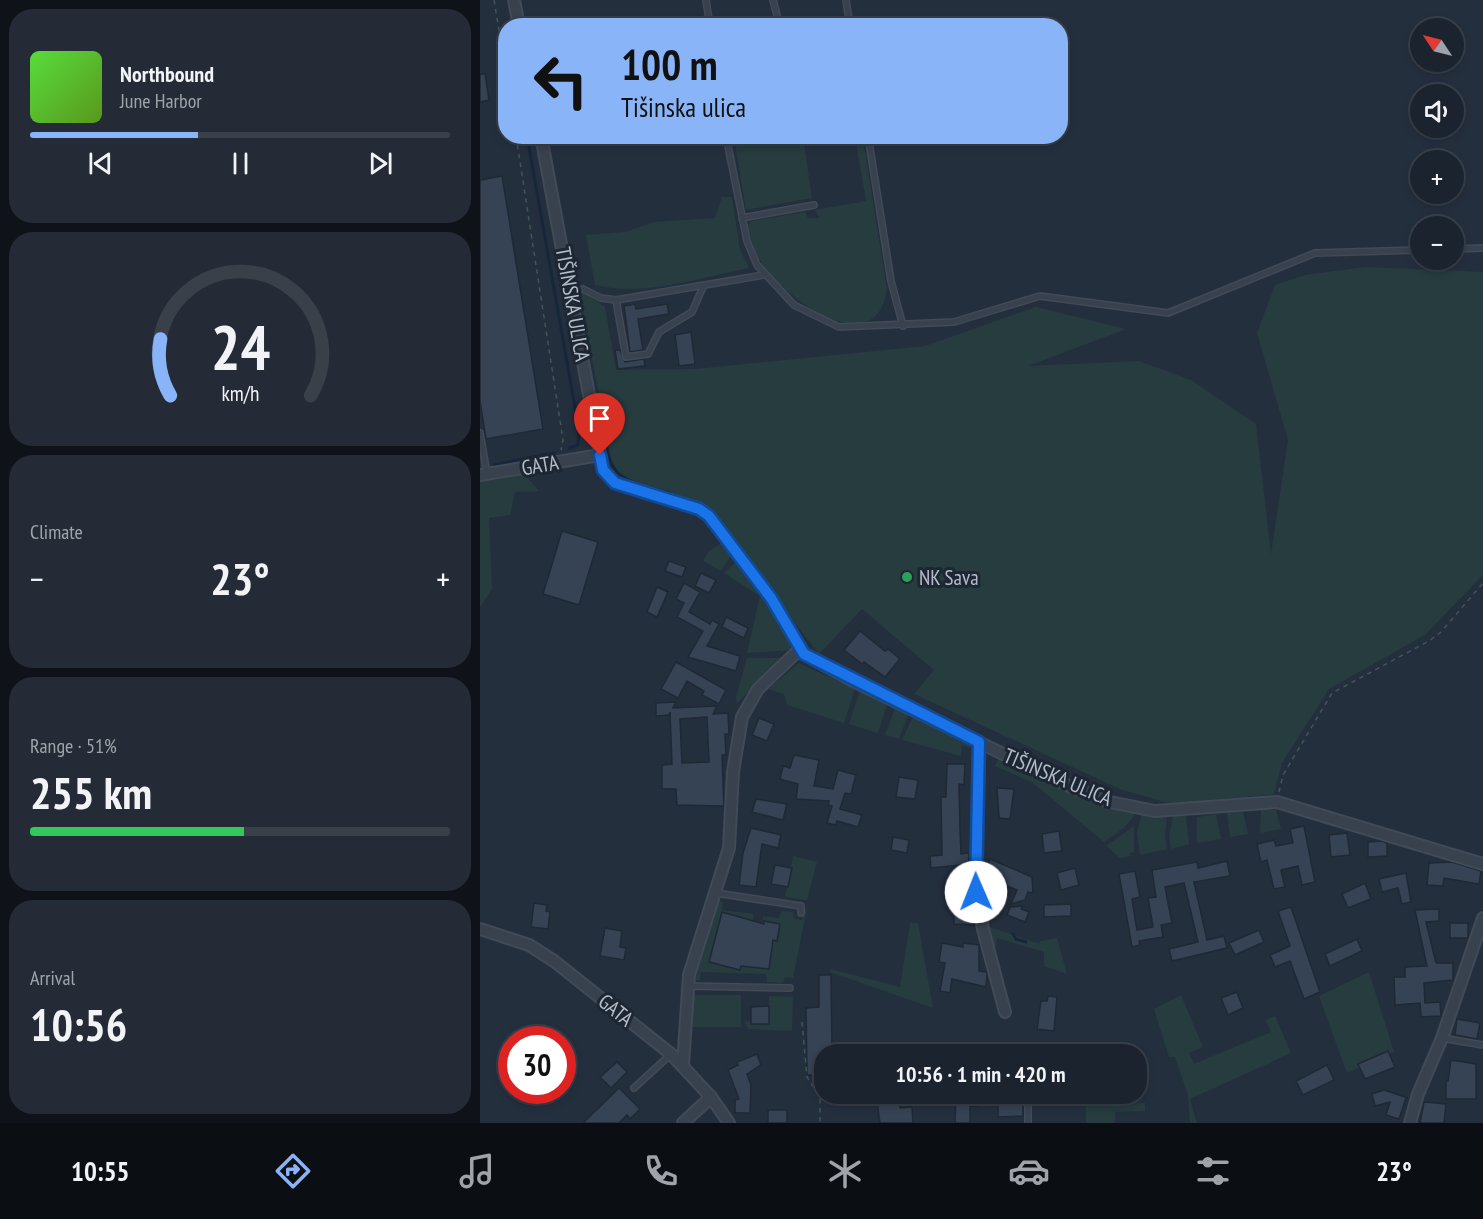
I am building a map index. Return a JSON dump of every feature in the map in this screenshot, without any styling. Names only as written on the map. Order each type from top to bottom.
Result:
[{"type":"street","points":[[514,0],[517,18]]},
{"type":"street","name":"TIŠINSKA ULICA","points":[[542,144],[603,470],[615,483],[692,506],[709,516],[771,598],[800,649],[808,657],[1069,786],[1110,802],[1155,811],[1277,802],[1483,864]]},
{"type":"street","name":"GATA","points":[[483,474],[600,455]]},
{"type":"street","points":[[683,1065],[687,987],[695,950],[729,848],[735,750],[746,708],[759,688],[800,649]]},
{"type":"street","points":[[979,742],[976,892],[983,929],[1005,1012]]},
{"type":"street","points":[[1411,1122],[1418,1094],[1442,1038],[1483,918]]},
{"type":"street","name":"GATA","points":[[480,929],[529,945],[544,954],[671,1054],[711,1097],[729,1123]]},
{"type":"street","points":[[683,1123],[711,1097]]},
{"type":"lane","points":[[706,0],[709,18]]},
{"type":"lane","points":[[773,0],[778,18]]},
{"type":"lane","points":[[846,0],[849,18]]},
{"type":"lane","points":[[728,144],[747,241],[757,265],[794,305],[839,327],[954,322],[1040,296],[1168,313],[1315,253],[1410,250]]},
{"type":"lane","points":[[869,144],[891,280],[903,326]]},
{"type":"lane","points":[[742,218],[814,205]]},
{"type":"lane","points":[[1464,249],[1483,248]]},
{"type":"lane","points":[[583,289],[601,298],[616,300],[764,275]]},
{"type":"lane","points":[[616,300],[626,357],[648,354],[658,332],[692,312],[703,287]]},
{"type":"lane","points":[[480,433],[483,474]]},
{"type":"lane","points":[[715,893],[801,906],[801,914]]},
{"type":"lane","points":[[687,987],[790,988]]},
{"type":"lane","points":[[1442,1038],[1483,1045]]},
{"type":"lane","points":[[634,1088],[671,1054]]},
{"type":"lane","points":[[1028,1107],[1028,1123]]},
{"type":"path","points":[[494,0],[498,24]]},
{"type":"path","points":[[517,144],[532,256],[563,440],[559,462]]},
{"type":"path","points":[[1277,802],[1283,775],[1332,693],[1442,632],[1483,583]]},
{"type":"path","points":[[802,1022],[807,1077],[820,1097],[820,1123]]},
{"type":"green space","points":[[735,144],[804,144],[812,198],[746,210]]},
{"type":"green space","points":[[856,144],[864,144],[887,289],[879,311],[866,322],[848,323],[828,317],[808,306],[773,277],[757,254],[748,225],[752,221],[805,212],[808,218],[820,218],[815,210],[866,201]]},
{"type":"green space","points":[[722,197],[732,197],[740,250],[749,268],[653,288],[633,289],[595,285],[586,235],[625,232],[654,222],[715,218]]},
{"type":"green space","points":[[1365,267],[1483,272],[1483,575],[1425,635],[1329,689],[1282,763],[1274,794],[1173,804],[1122,790],[914,694],[934,670],[862,609],[819,654],[709,512],[670,492],[620,476],[611,460],[579,289],[605,307],[616,370],[695,369],[925,346],[1036,307],[1126,329],[1028,366],[1139,361],[1191,380],[1256,424],[1271,554],[1288,440],[1257,333],[1275,285],[1305,275]]},
{"type":"green space","points":[[524,474],[539,491],[515,492],[510,515],[489,518],[492,589],[480,607],[480,482]]},
{"type":"green space","points":[[722,543],[731,556],[721,571],[703,561],[709,551]]},
{"type":"green space","points":[[736,562],[789,637],[790,650],[747,653],[760,596],[724,573]]},
{"type":"green space","points":[[747,658],[784,658],[737,703],[736,697]]},
{"type":"green space","points":[[799,663],[855,689],[844,723],[787,705],[784,694],[768,689]]},
{"type":"green space","points":[[860,691],[887,705],[878,733],[849,724]]},
{"type":"green space","points":[[895,708],[908,715],[899,739],[885,735]]},
{"type":"green space","points":[[913,717],[970,744],[970,748],[962,745],[961,756],[902,740]]},
{"type":"green space","points":[[999,758],[1076,795],[1134,812],[1135,815],[1124,828],[1104,842],[1033,783],[995,766]]},
{"type":"green space","points":[[1261,810],[1276,810],[1281,829],[1260,833]]},
{"type":"green space","points":[[1243,811],[1248,834],[1230,837],[1227,813]]},
{"type":"green space","points":[[1142,813],[1167,816],[1165,835],[1167,849],[1140,855],[1137,833]]},
{"type":"green space","points":[[1216,814],[1221,839],[1197,843],[1197,817]]},
{"type":"green space","points":[[1173,816],[1186,816],[1189,844],[1171,849],[1169,835]]},
{"type":"green space","points":[[1134,826],[1134,852],[1129,853],[1131,856],[1120,858],[1106,846]]},
{"type":"green space","points":[[793,856],[817,862],[807,900],[785,897]]},
{"type":"green space","points":[[718,901],[723,902],[722,910],[754,914],[752,924],[762,925],[763,916],[779,918],[781,911],[793,912],[794,919],[802,920],[808,903],[793,978],[785,977],[783,983],[767,982],[766,974],[701,972],[700,980],[695,980]],"holes":[[[722,912],[751,920],[746,939],[717,931]]]},
{"type":"green space","points":[[910,923],[918,923],[933,1008],[830,972],[830,969],[900,987]]},
{"type":"green space","points":[[984,925],[1040,944],[1040,941],[1057,938],[1067,974],[1044,966],[1044,952],[997,938],[995,950],[990,948]]},
{"type":"green space","points":[[1369,972],[1394,1052],[1347,1073],[1319,996]]},
{"type":"green space","points":[[696,995],[741,995],[741,1027],[693,1027],[693,999]]},
{"type":"green space","points":[[1181,995],[1203,1047],[1189,1053],[1194,1064],[1271,1032],[1266,1020],[1275,1016],[1291,1053],[1190,1099],[1197,1123],[1190,1123],[1188,1095],[1175,1057],[1169,1057],[1154,1009]]},
{"type":"green space","points":[[769,996],[793,997],[792,1031],[748,1029],[745,1021],[769,1024]]},
{"type":"green space","points":[[1086,1104],[1145,1104],[1145,1111],[1115,1112],[1115,1123],[1086,1123]]},
{"type":"building","points":[[480,74],[485,74],[489,100],[480,102]]},
{"type":"building","points":[[502,176],[543,429],[486,439],[480,401],[480,180]]},
{"type":"building","points":[[635,304],[636,309],[667,304],[669,314],[638,319],[643,350],[630,352],[624,306]]},
{"type":"building","points":[[691,332],[695,364],[679,366],[675,335]]},
{"type":"building","points":[[615,350],[620,350],[625,362],[644,359],[645,366],[618,369]]},
{"type":"building","points":[[562,531],[598,542],[579,605],[543,594]]},
{"type":"building","points":[[669,561],[686,567],[682,577],[665,571]]},
{"type":"building","points":[[701,573],[716,580],[709,593],[695,586]]},
{"type":"building","points":[[684,583],[700,592],[689,612],[710,624],[712,620],[719,624],[707,646],[740,656],[736,671],[688,657],[703,631],[677,617],[684,603],[676,599]]},
{"type":"building","points":[[657,587],[668,592],[657,617],[647,612]]},
{"type":"building","points":[[726,617],[748,628],[744,638],[722,627]]},
{"type":"building","points":[[860,631],[885,651],[888,649],[900,659],[885,677],[844,650]]},
{"type":"building","points":[[676,662],[726,690],[719,704],[702,695],[704,691],[687,681],[678,698],[661,689]]},
{"type":"building","points":[[676,702],[673,708],[717,706],[713,714],[728,713],[729,734],[725,734],[726,755],[722,755],[724,806],[677,805],[676,789],[662,789],[662,765],[672,764],[670,712],[669,715],[656,716],[656,703]],"holes":[[[707,717],[709,762],[682,763],[680,719]]]},
{"type":"building","points":[[759,718],[774,724],[767,741],[752,735]]},
{"type":"building","points":[[794,755],[819,760],[814,786],[833,789],[838,770],[856,775],[851,794],[845,793],[840,809],[862,815],[858,827],[837,821],[836,825],[827,823],[832,806],[828,805],[829,801],[796,799],[798,784],[780,779],[783,766],[790,768]]},
{"type":"building","points":[[947,764],[965,764],[964,785],[959,784],[960,829],[961,854],[969,853],[969,872],[960,873],[960,865],[931,868],[930,856],[942,855],[941,797],[946,797]]},
{"type":"building","points":[[899,777],[918,780],[915,799],[896,797]]},
{"type":"building","points":[[997,788],[1014,789],[1010,819],[999,818]]},
{"type":"building","points":[[756,799],[787,804],[783,820],[752,812]]},
{"type":"building","points":[[1304,826],[1315,882],[1302,885],[1298,866],[1281,870],[1285,887],[1274,889],[1267,860],[1261,862],[1257,844],[1274,840],[1276,846],[1293,843],[1290,829]]},
{"type":"building","points":[[751,828],[781,835],[778,848],[762,844],[756,887],[739,885],[743,853]]},
{"type":"building","points":[[1059,831],[1062,851],[1044,853],[1042,834]]},
{"type":"building","points":[[1347,833],[1350,855],[1331,857],[1329,835]]},
{"type":"building","points":[[893,837],[909,840],[907,853],[891,850]]},
{"type":"building","points":[[1368,842],[1387,843],[1387,856],[1368,857]]},
{"type":"building","points":[[990,859],[1032,877],[1033,893],[1028,892],[1025,900],[1011,904],[1017,890],[984,877]]},
{"type":"building","points":[[1227,861],[1230,876],[1194,882],[1207,940],[1224,936],[1227,948],[1172,961],[1169,949],[1198,942],[1184,883],[1165,887],[1172,923],[1161,925],[1163,937],[1139,941],[1140,945],[1132,947],[1119,874],[1135,871],[1140,897],[1132,899],[1137,930],[1153,927],[1148,898],[1156,897],[1152,870],[1197,862],[1198,868]]},
{"type":"building","points":[[1452,862],[1481,871],[1479,884],[1444,878],[1443,886],[1427,885],[1429,863]]},
{"type":"building","points":[[775,865],[792,868],[788,887],[771,884]]},
{"type":"building","points":[[1075,868],[1079,885],[1061,890],[1057,873]]},
{"type":"building","points":[[1406,873],[1411,902],[1402,904],[1398,888],[1382,892],[1379,879]]},
{"type":"building","points":[[1365,883],[1371,899],[1348,908],[1342,894]]},
{"type":"building","points":[[534,903],[547,905],[546,911],[550,912],[548,929],[531,927]]},
{"type":"building","points":[[1071,904],[1071,916],[1044,917],[1044,905]]},
{"type":"building","points":[[1023,906],[1021,909],[1029,912],[1025,922],[1007,915],[1010,907]]},
{"type":"building","points":[[1291,907],[1320,992],[1304,999],[1290,961],[1275,967],[1270,955],[1290,946],[1278,911]]},
{"type":"building","points":[[1439,909],[1439,921],[1426,922],[1436,963],[1453,963],[1453,980],[1424,983],[1425,1003],[1440,1002],[1441,1016],[1421,1017],[1420,1003],[1395,1005],[1394,977],[1405,977],[1405,967],[1427,966],[1415,910]]},
{"type":"building","points":[[722,912],[764,924],[764,921],[780,924],[777,941],[773,940],[769,969],[741,966],[740,970],[709,962]]},
{"type":"building","points":[[954,914],[973,915],[975,925],[954,924]]},
{"type":"building","points":[[1450,923],[1468,923],[1468,938],[1450,938]]},
{"type":"building","points":[[605,928],[622,931],[620,947],[626,948],[624,960],[600,956]]},
{"type":"building","points":[[1259,930],[1264,942],[1235,955],[1229,943]]},
{"type":"building","points":[[1357,939],[1362,951],[1330,966],[1325,954]]},
{"type":"building","points":[[942,943],[963,947],[963,943],[979,945],[979,971],[987,972],[986,987],[952,979],[950,993],[940,991],[945,963],[939,962]]},
{"type":"building","points":[[819,975],[831,975],[832,1044],[814,1044],[814,1075],[807,1075],[806,1008],[819,1007]]},
{"type":"building","points":[[1237,992],[1243,1008],[1228,1015],[1221,998]]},
{"type":"building","points":[[1048,996],[1057,997],[1054,1031],[1037,1029],[1041,1001],[1047,1001]]},
{"type":"building","points":[[769,1006],[769,1024],[751,1024],[751,1007]]},
{"type":"building","points":[[1457,1019],[1480,1023],[1477,1039],[1455,1035]]},
{"type":"building","points":[[1388,1051],[1395,1067],[1365,1079],[1358,1064]]},
{"type":"building","points":[[757,1054],[761,1065],[747,1074],[751,1085],[750,1113],[735,1113],[735,1100],[739,1099],[728,1070],[738,1065],[737,1062]]},
{"type":"building","points":[[1451,1060],[1476,1064],[1476,1099],[1446,1099],[1446,1081],[1448,1081]]},
{"type":"building","points":[[617,1062],[627,1072],[611,1088],[600,1077]]},
{"type":"building","points":[[1327,1065],[1334,1080],[1303,1095],[1296,1081]]},
{"type":"building","points":[[619,1088],[640,1109],[630,1119],[627,1115],[619,1123],[583,1123]]},
{"type":"building","points":[[1384,1090],[1408,1098],[1406,1098],[1399,1119],[1386,1115],[1390,1102],[1375,1106],[1372,1094]]},
{"type":"building","points":[[1424,1102],[1446,1104],[1444,1123],[1420,1123]]},
{"type":"building","points":[[877,1104],[899,1104],[900,1108],[912,1107],[913,1123],[880,1123]]},
{"type":"building","points":[[956,1104],[978,1104],[978,1106],[970,1106],[970,1123],[955,1123]]},
{"type":"building","points":[[998,1104],[1023,1104],[1023,1116],[998,1117]]},
{"type":"building","points":[[768,1110],[787,1110],[787,1123],[768,1123]]},
{"type":"waterway","points":[[528,144],[579,430],[578,445],[569,448]]},
{"type":"waterway","points":[[600,413],[607,450],[616,470],[623,477],[634,482],[670,493]]},
{"type":"waterway","points":[[494,465],[553,453]]},
{"type":"waterway","points":[[1013,934],[1016,939],[1026,942]]},
{"type":"place","name":"NK Sava","points":[[907,577]]},
{"type":"route","points":[[600,455],[603,470],[615,483],[659,498],[686,504],[709,516],[771,598],[804,654],[853,681],[979,742],[976,892]]}]
